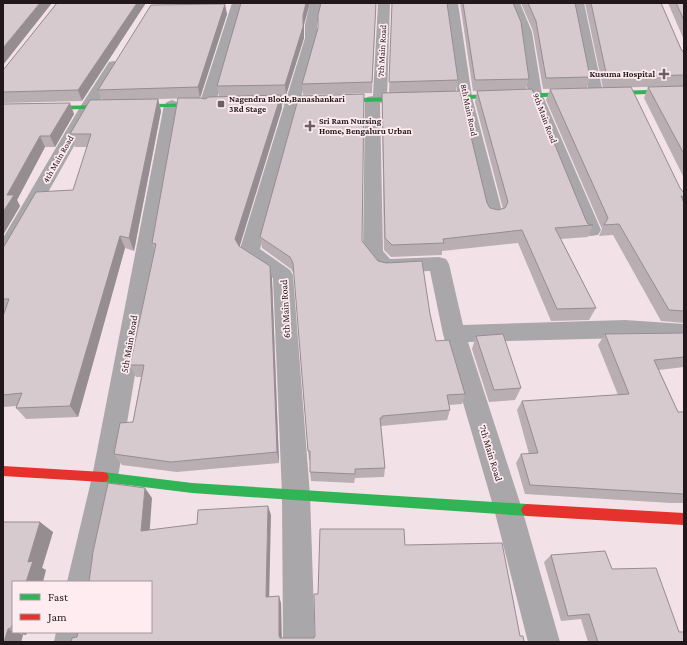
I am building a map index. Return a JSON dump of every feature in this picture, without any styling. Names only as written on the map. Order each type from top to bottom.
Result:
[{"type":"main road","points":[[245,104],[596,92],[635,99],[684,91]]},
{"type":"main road","points":[[3,109],[211,104]]},
{"type":"main road","points":[[3,471],[105,477],[192,488],[684,519]]},
{"type":"street","name":"6th Main Road","points":[[299,642],[296,495],[283,275],[249,252],[311,38],[311,25],[316,3]]},
{"type":"street","name":"7th Main Road","points":[[384,3],[376,99],[373,253],[385,266],[439,264],[454,334],[508,509],[544,642]]},
{"type":"street","name":"8th Main Road","points":[[452,3],[465,96],[494,215]]},
{"type":"street","name":"9th Main Road","points":[[514,3],[526,32],[535,94],[591,230]]},
{"type":"street","points":[[578,3],[596,92]]},
{"type":"street","points":[[211,104],[237,6],[220,8]]},
{"type":"street","name":"4th Main Road","points":[[3,255],[88,107],[121,54]]},
{"type":"street","name":"5th Main Road","points":[[82,581],[105,477],[172,105]]},
{"type":"street","points":[[454,334],[625,329],[684,333]]},
{"type":"building","points":[[3,3],[40,3],[3,48]]},
{"type":"building","points":[[57,3],[137,3],[78,90],[3,92],[3,69]]},
{"type":"building","points":[[241,3],[306,3],[303,15],[303,27],[285,85],[217,86]]},
{"type":"building","points":[[321,3],[376,3],[372,82],[302,84],[318,28],[318,15]]},
{"type":"building","points":[[392,3],[447,3],[458,80],[389,82]]},
{"type":"building","points":[[463,3],[513,3],[521,22],[529,79],[475,80]]},
{"type":"building","points":[[528,3],[575,3],[590,77],[546,78],[536,21]]},
{"type":"building","points":[[591,3],[661,3],[684,53],[684,75],[607,77]]},
{"type":"building","points":[[676,3],[684,3],[684,20]]},
{"type":"building","points":[[225,4],[198,87],[98,90],[151,5]]},
{"type":"building","points":[[684,86],[684,154],[648,87]]},
{"type":"building","points":[[631,87],[680,188],[684,193],[684,197],[681,196],[684,203],[684,311],[669,310],[619,224],[604,225],[608,218],[550,89]]},
{"type":"building","points":[[532,89],[585,218],[588,224],[593,225],[555,228],[596,308],[557,309],[522,230],[443,239],[444,243],[392,245],[385,238],[382,93],[460,91],[487,203],[490,208],[498,210],[505,208],[508,202],[477,91]]},
{"type":"building","points":[[364,94],[362,241],[378,261],[386,263],[422,261],[430,314],[436,341],[449,340],[465,394],[447,395],[450,410],[382,416],[382,418],[380,418],[385,468],[355,469],[355,474],[310,472],[310,451],[308,451],[293,263],[290,257],[260,237],[299,96]]},
{"type":"building","points":[[281,95],[235,239],[239,246],[270,266],[277,452],[171,462],[114,454],[120,423],[133,422],[144,365],[130,365],[156,244],[152,243],[178,98],[205,99],[209,97]]},
{"type":"building","points":[[158,99],[129,238],[120,236],[70,406],[16,408],[22,393],[3,395],[3,316],[9,299],[3,299],[3,248],[36,192],[73,190],[91,134],[70,134],[90,100]]},
{"type":"building","points":[[70,103],[50,136],[40,136],[7,195],[14,195],[3,212],[3,104]]},
{"type":"building","points":[[684,333],[684,357],[654,360],[678,412],[684,412],[684,494],[530,485],[521,454],[538,453],[522,401],[629,394],[605,334]]},
{"type":"building","points":[[503,334],[521,388],[494,390],[476,336]]},
{"type":"building","points":[[108,483],[145,488],[141,531],[197,524],[198,510],[268,506],[266,597],[279,596],[279,636],[280,638],[314,638],[314,594],[318,594],[320,529],[404,529],[405,545],[502,543],[520,636],[523,636],[524,642],[71,642],[72,638],[77,637],[78,633],[152,633],[152,581],[89,581],[93,552]]},
{"type":"building","points":[[3,522],[40,522],[28,562],[33,561],[26,581],[12,581],[12,626],[11,628],[8,629],[3,642]]},
{"type":"building","points":[[605,551],[612,569],[656,568],[679,632],[684,632],[684,642],[598,642],[589,614],[568,616],[551,555]]},
{"type":"traffic: fast","points":[[252,103],[684,91]]},
{"type":"traffic: fast","points":[[3,109],[206,105]]},
{"type":"traffic: fast","points":[[103,477],[192,488],[527,510]]},
{"type":"traffic: jam","points":[[3,471],[103,477]]},
{"type":"traffic: jam","points":[[527,510],[684,519]]},
{"type":"place","name":"Kusuma Hospital","points":[[664,74]]},
{"type":"place","name":"Nagendra Block,Banashankari 3Rd Stage","points":[[221,104]]},
{"type":"place","name":"Sri Ram Nursing Home, Bengaluru Urban","points":[[310,126]]}]
